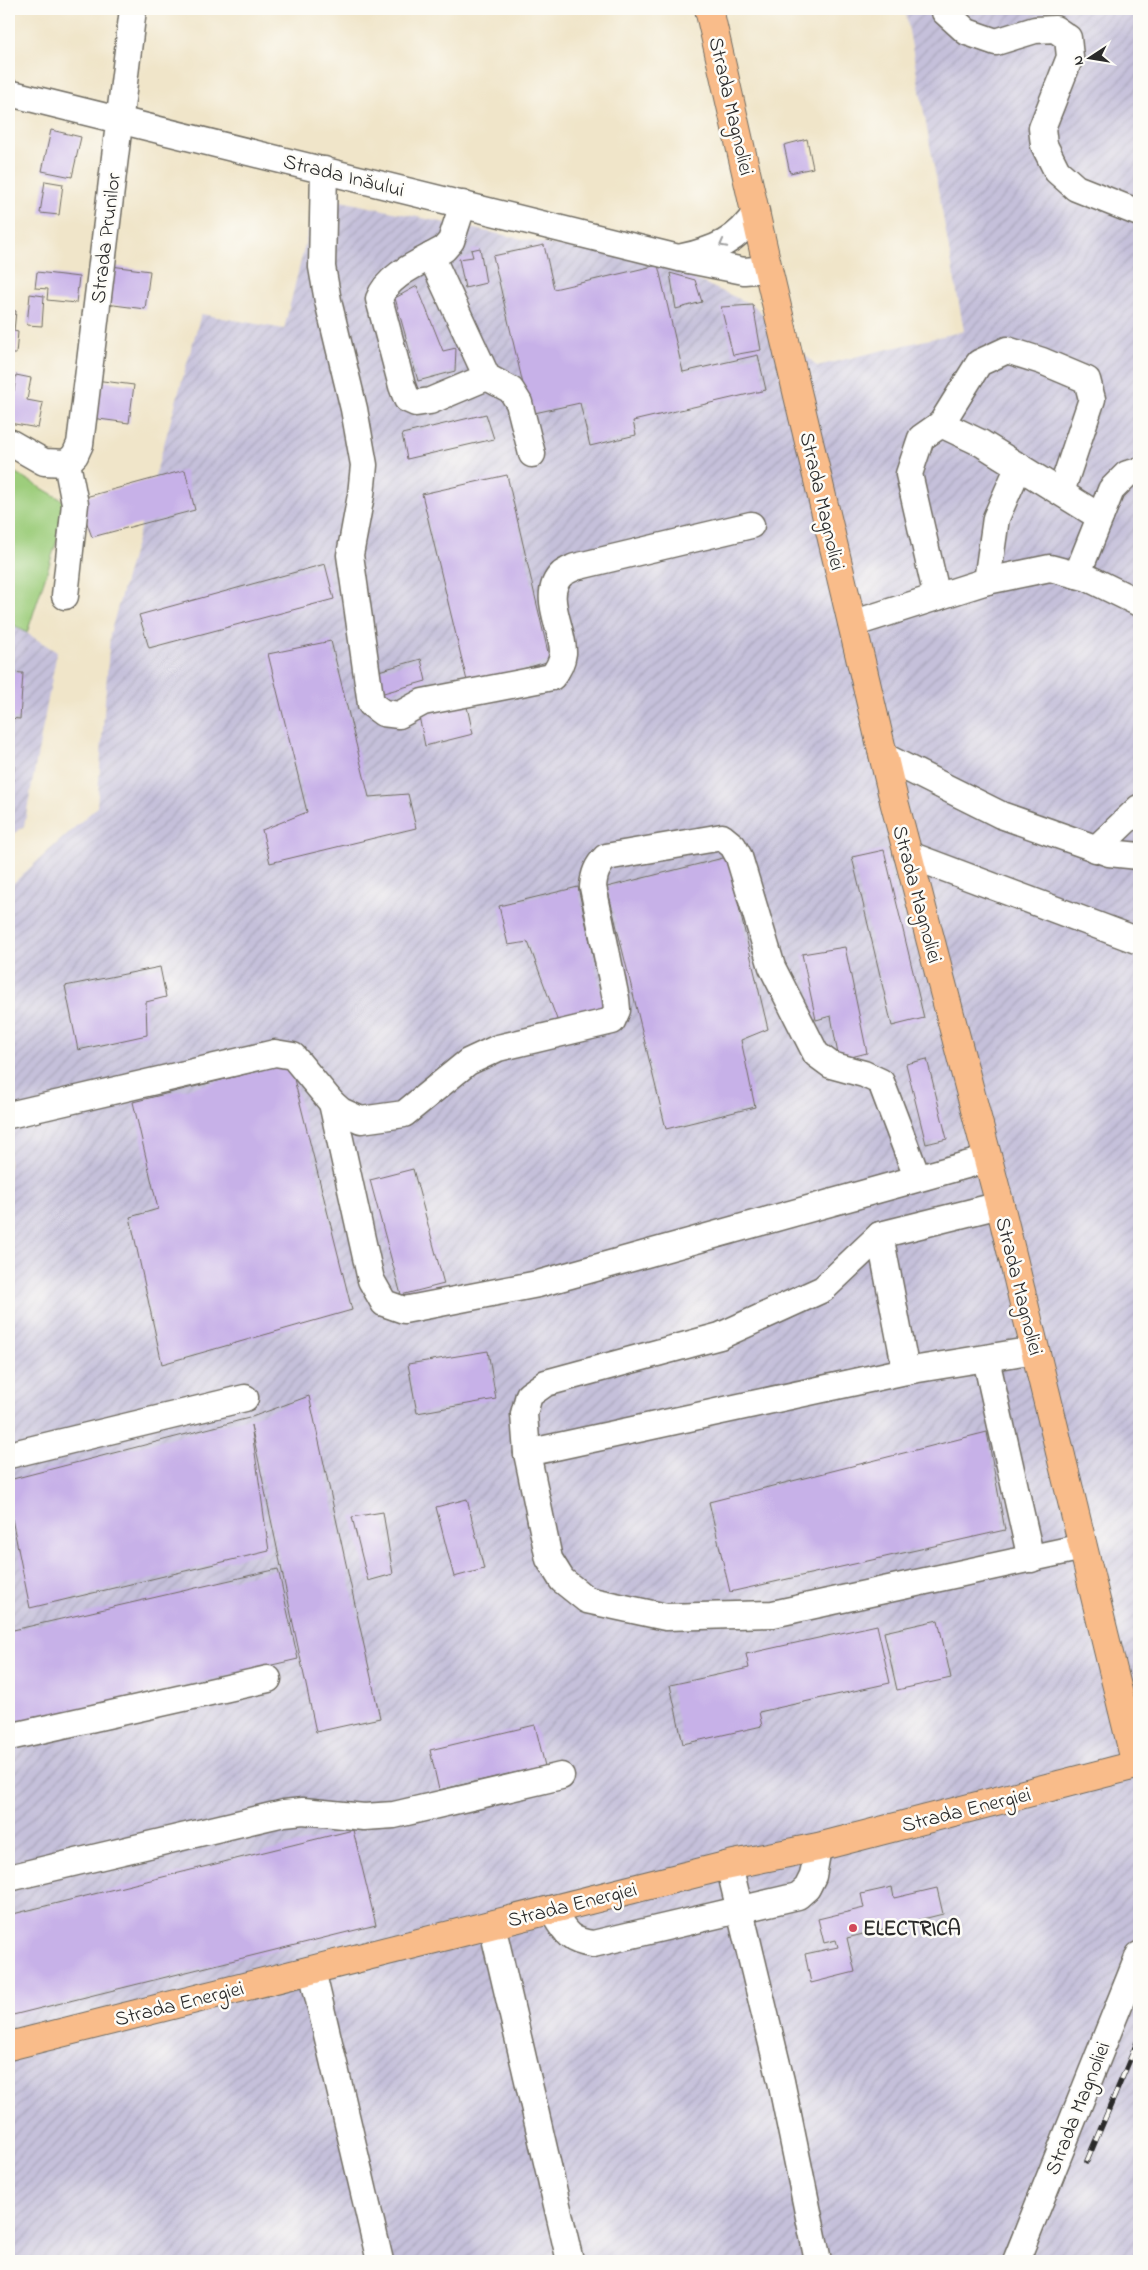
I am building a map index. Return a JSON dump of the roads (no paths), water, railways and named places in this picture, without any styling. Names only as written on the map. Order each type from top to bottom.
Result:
[{"type":"main road","name":"Strada Magnoliei","points":[[709,9],[768,269],[883,756],[1000,1205],[1138,1771]]},
{"type":"main road","name":"Strada Energiei","points":[[9,2046],[730,1865],[818,1847],[1138,1771]]},
{"type":"street","name":"Strada Prunilor","points":[[67,463],[75,455],[80,444],[133,9]]},
{"type":"street","points":[[945,9],[945,12],[967,32],[996,42],[1035,30],[1056,29],[1068,38],[1070,57],[1042,128],[1044,145],[1057,171],[1076,188],[1139,213]]},
{"type":"street","name":"Strada Inăului","points":[[9,93],[679,258],[744,272],[768,269]]},
{"type":"street","points":[[324,170],[322,267],[328,301],[354,409],[364,465],[361,495],[350,555],[371,704],[383,713],[399,715],[424,702],[552,677],[559,668],[563,652],[554,606],[554,587],[561,575],[575,566],[751,525]]},
{"type":"street","points":[[464,204],[451,241],[444,249],[390,281],[382,290],[379,299],[407,399],[416,403],[430,401],[487,377]]},
{"type":"street","name":"Strada Inăului","points":[[679,258],[720,247],[741,233],[756,212]]},
{"type":"street","points":[[431,256],[487,377],[511,390],[519,402],[532,454]]},
{"type":"street","points":[[937,597],[909,474],[921,438],[941,424],[979,363],[1007,350],[1042,361],[1086,380],[1092,399],[1061,492]]},
{"type":"street","points":[[941,424],[981,443],[1100,516]]},
{"type":"street","points":[[9,442],[44,462],[67,463],[75,504],[65,596]]},
{"type":"street","points":[[987,582],[996,518],[1019,466]]},
{"type":"street","points":[[1077,575],[1111,490],[1127,474],[1139,471]]},
{"type":"street","points":[[852,624],[987,582],[1050,568],[1088,578],[1139,603]]},
{"type":"street","points":[[883,756],[1001,815],[1096,849],[1110,853],[1139,856]]},
{"type":"street","points":[[1096,849],[1139,808]]},
{"type":"street","points":[[9,1115],[276,1054],[294,1056],[340,1111],[361,1120],[404,1114],[468,1062],[498,1048],[612,1021],[617,1010],[616,999],[592,887],[598,864],[606,857],[722,838],[733,846],[739,857],[772,967],[816,1054],[831,1065],[864,1074],[881,1082],[917,1177]]},
{"type":"street","points":[[908,854],[1139,941]]},
{"type":"street","points":[[332,1103],[371,1280],[384,1303],[404,1310],[538,1284],[917,1177],[988,1159]]},
{"type":"street","points":[[1000,1205],[880,1235],[823,1289],[720,1336],[546,1383],[529,1395],[524,1414],[527,1453],[549,1558],[562,1580],[587,1600],[666,1617],[773,1614],[1083,1547]]},
{"type":"street","points":[[880,1235],[906,1371]]},
{"type":"street","points":[[527,1453],[906,1371],[1035,1350]]},
{"type":"street","points":[[986,1359],[1031,1558]]},
{"type":"street","points":[[9,1455],[245,1398]]},
{"type":"street","points":[[9,1737],[268,1679]]},
{"type":"street","points":[[9,1878],[284,1813],[303,1811],[364,1817],[394,1814],[561,1776]]},
{"type":"street","points":[[551,1909],[567,1935],[579,1943],[592,1944],[740,1910],[798,1896],[807,1888],[813,1876],[818,1847]]},
{"type":"street","points":[[730,1865],[780,2080],[818,2261]]},
{"type":"street","points":[[492,1925],[570,2261]]},
{"type":"street","name":"Strada Magnoliei","points":[[1016,2261],[1139,1955]]},
{"type":"street","points":[[312,1970],[380,2261]]},
{"type":"railway","points":[[1087,2161],[1139,2038]]},
{"type":"place","name":"ELECTRICA","points":[[853,1928]]}]
